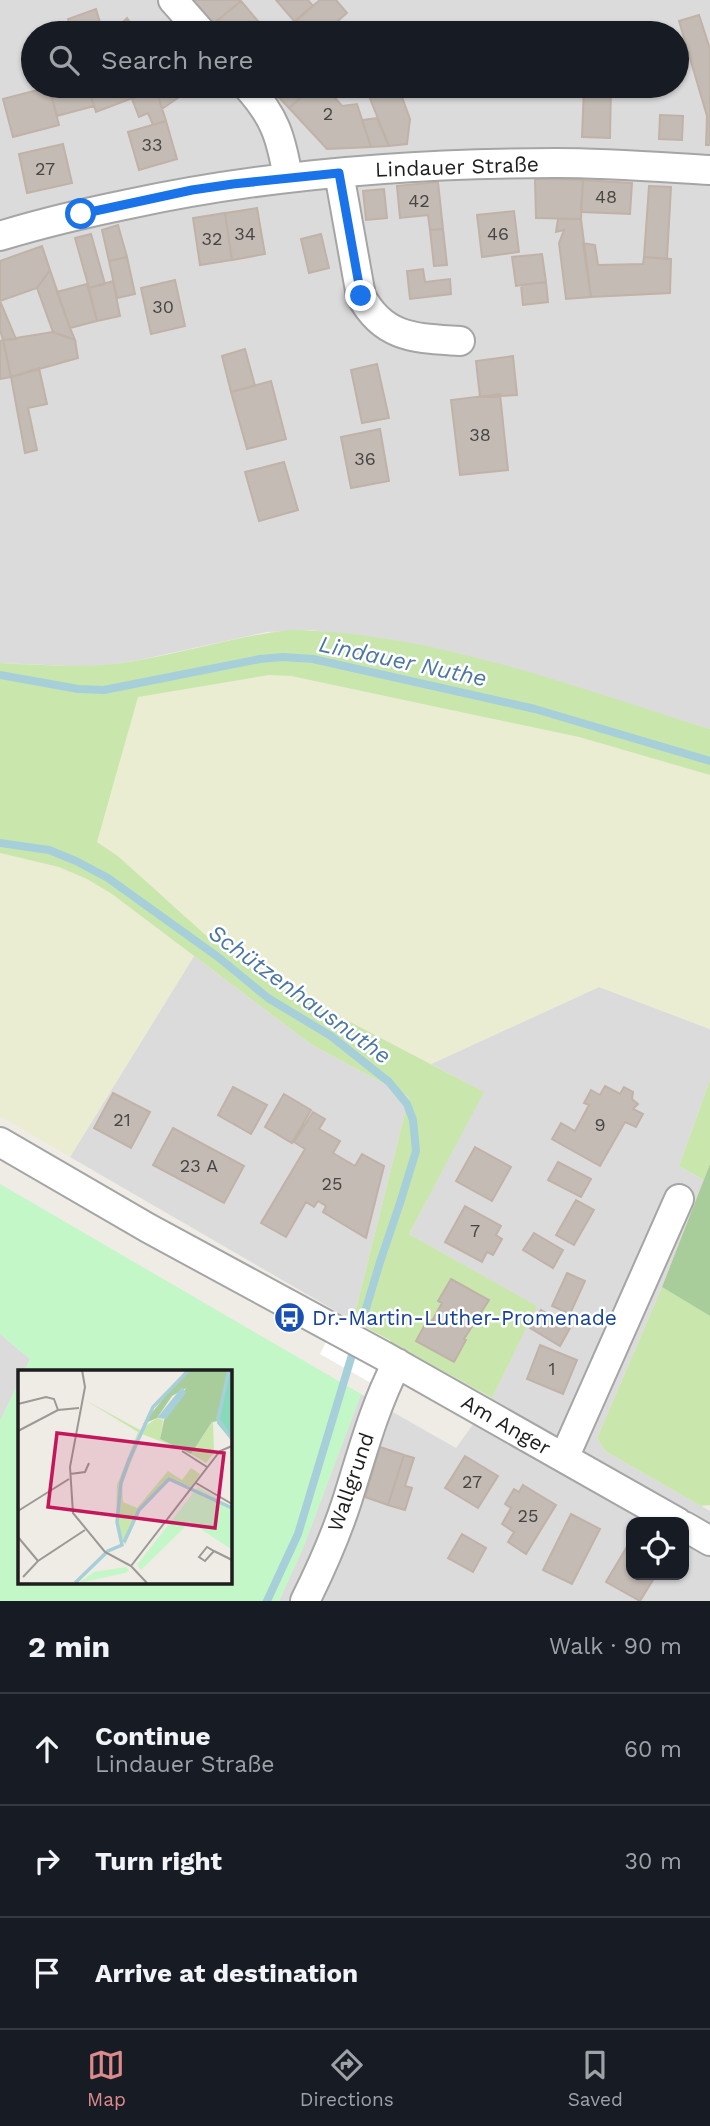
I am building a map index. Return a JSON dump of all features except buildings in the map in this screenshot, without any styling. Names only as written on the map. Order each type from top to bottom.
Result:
[{"type":"street","points":[[173,0],[191,21]]},
{"type":"street","points":[[257,98],[271,116],[279,134],[288,178]]},
{"type":"street","name":"Lindauer Straße","points":[[0,236],[81,214],[192,190],[399,166],[607,164],[710,170]]},
{"type":"street","points":[[339,173],[361,296],[371,313],[389,327],[415,338],[460,341]]},
{"type":"street","name":"Am Anger","points":[[0,1142],[148,1228],[391,1360],[668,1517]]},
{"type":"street","points":[[564,1458],[679,1199]]},
{"type":"street","name":"Wallgrund","points":[[305,1601],[346,1505],[391,1360]]},
{"type":"street","points":[[689,1529],[710,1541]]},
{"type":"shaded area","points":[[0,0],[710,0],[710,729],[473,657],[390,640],[311,630],[266,632],[135,661],[99,666],[0,663]]},
{"type":"shaded area","points":[[194,956],[312,1045],[409,1097],[353,1321],[70,1157]]},
{"type":"shaded area","points":[[599,987],[710,1029],[710,1080],[679,1166],[704,1180],[662,1287],[597,1438],[605,1451],[710,1511],[710,1601],[279,1601],[303,1548],[361,1394],[456,1448],[492,1398],[536,1306],[409,1234],[483,1092],[431,1064]]},
{"type":"shaded area","points":[[0,1334],[30,1359],[25,1370],[18,1370],[18,1384],[0,1421]]},
{"type":"green space","points":[[289,630],[343,633],[450,651],[502,664],[710,729],[710,775],[579,737],[291,676],[269,675],[138,697],[97,842],[119,857],[211,940],[270,980],[484,1092],[409,1234],[537,1306],[492,1398],[353,1321],[409,1097],[312,1045],[112,894],[87,879],[59,867],[0,853],[0,663],[101,665]]},
{"type":"green space","points":[[269,675],[291,676],[579,737],[710,775],[710,1029],[599,987],[431,1064],[270,980],[211,940],[119,857],[96,842],[138,696]]},
{"type":"green space","points":[[0,853],[59,867],[87,879],[112,894],[194,956],[70,1157],[0,1116]]},
{"type":"green space","points":[[710,1080],[710,1164],[704,1180],[679,1166]]},
{"type":"green space","points":[[710,1164],[710,1316],[662,1287]]},
{"type":"green space","points":[[0,1184],[361,1394],[303,1548],[279,1601],[0,1601],[0,1421],[18,1384],[18,1584],[231,1584],[231,1370],[25,1370],[30,1359],[0,1334]]},
{"type":"green space","points":[[662,1287],[710,1316],[710,1505],[701,1506],[605,1451],[597,1438]]},
{"type":"pier","points":[[340,1314],[391,1341],[371,1383],[320,1354]]},
{"type":"waterway","name":"Lindauer Nuthe","points":[[0,675],[78,689],[104,690],[260,659],[313,659],[535,709],[710,761]]},
{"type":"waterway","name":"Schützenhausnuthe","points":[[0,843],[49,850],[108,878],[218,957],[268,998],[331,1036],[389,1082],[407,1104],[413,1120],[416,1151],[298,1534],[267,1601]]},
{"type":"place","name":"Dr.-Martin-Luther-Promenade","points":[[289,1318]]},
{"type":"route","points":[[81,214],[192,190],[339,173],[361,296]]}]
